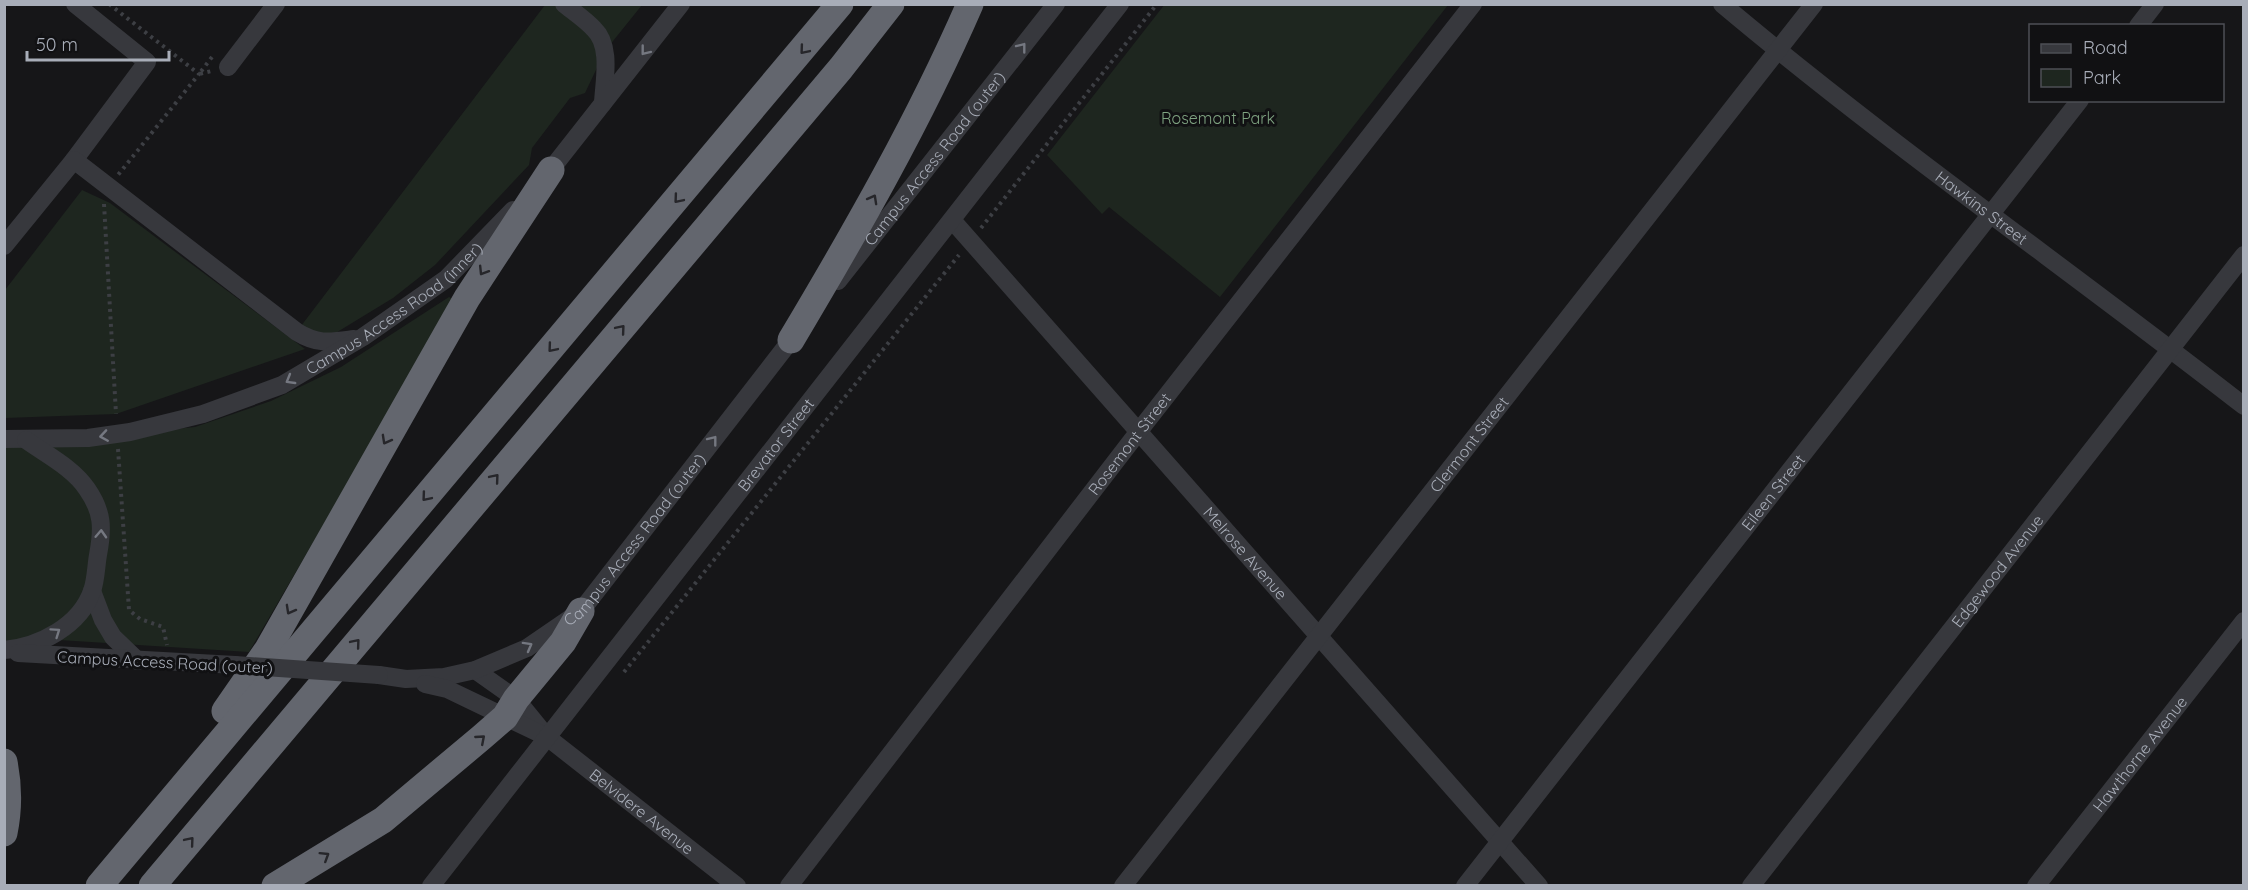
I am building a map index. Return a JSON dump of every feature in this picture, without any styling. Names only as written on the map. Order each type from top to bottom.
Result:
[{"type":"highway","points":[[99,885],[840,4]]},
{"type":"highway","points":[[152,885],[833,77],[891,4]]},
{"type":"highway","points":[[791,340],[906,139],[970,4]]},
{"type":"highway","points":[[93,885],[229,706],[268,649],[466,298],[551,170]]},
{"type":"highway","points":[[275,885],[383,820],[511,708],[563,642],[581,611]]},
{"type":"highway","points":[[4,762],[9,786],[9,810],[4,833]]},
{"type":"street","points":[[4,246],[74,160],[147,62],[75,4]]},
{"type":"street","points":[[228,67],[276,4]]},
{"type":"street","points":[[564,4],[595,29],[602,39],[604,51],[603,104]]},
{"type":"street","name":"Campus Access Road (inner)","points":[[4,439],[88,438],[130,432],[203,414],[282,385],[363,337],[446,279],[551,170],[681,4]]},
{"type":"street","name":"Campus Access Road (outer)","points":[[4,651],[138,661],[236,665],[406,679],[444,677],[475,670],[527,648],[581,611],[1056,4]]},
{"type":"street","name":"Brevator Street","points":[[430,885],[1120,4]]},
{"type":"street","name":"Rosemont Street","points":[[789,885],[1139,431],[1473,4]]},
{"type":"street","name":"Hawkins Street","points":[[1722,4],[1991,215],[2244,406]]},
{"type":"street","name":"Clermont Street","points":[[1123,885],[1814,4]]},
{"type":"street","points":[[2140,24],[2155,4]]},
{"type":"street","name":"Eileen Street","points":[[1465,885],[2078,102]]},
{"type":"street","points":[[74,160],[310,340],[327,342],[363,337]]},
{"type":"street","name":"Melrose Avenue","points":[[952,220],[1539,885]]},
{"type":"street","name":"Edgewood Avenue","points":[[1751,885],[2244,255]]},
{"type":"street","points":[[4,651],[50,637],[75,616],[92,591],[103,528],[97,507],[87,489],[74,473],[26,440]]},
{"type":"street","points":[[92,591],[112,637],[138,661]]},
{"type":"street","name":"Hawthorne Avenue","points":[[2036,885],[2244,621]]},
{"type":"street","name":"Belvidere Avenue","points":[[475,670],[511,708],[737,885]]},
{"type":"street","name":"Belvidere Avenue","points":[[406,679],[447,688],[511,708]]},
{"type":"path","points":[[620,677],[1157,4]]},
{"type":"path","points":[[118,446],[129,610],[140,620],[163,627],[167,646]]},
{"type":"green space","name":"Rosemont Park","points":[[1165,4],[1448,5],[1220,297],[1109,207],[1102,214],[1047,155]]},
{"type":"green space","points":[[545,5],[642,5],[605,51],[585,93],[570,98],[532,148],[529,165],[435,265],[393,298],[334,334],[324,335],[301,326]]},
{"type":"green space","points":[[82,190],[110,203],[305,349],[116,414],[5,418],[5,290]]},
{"type":"green space","points":[[449,297],[455,300],[249,652],[59,640],[5,650],[4,439],[88,438],[195,427],[271,401],[341,367]]}]
